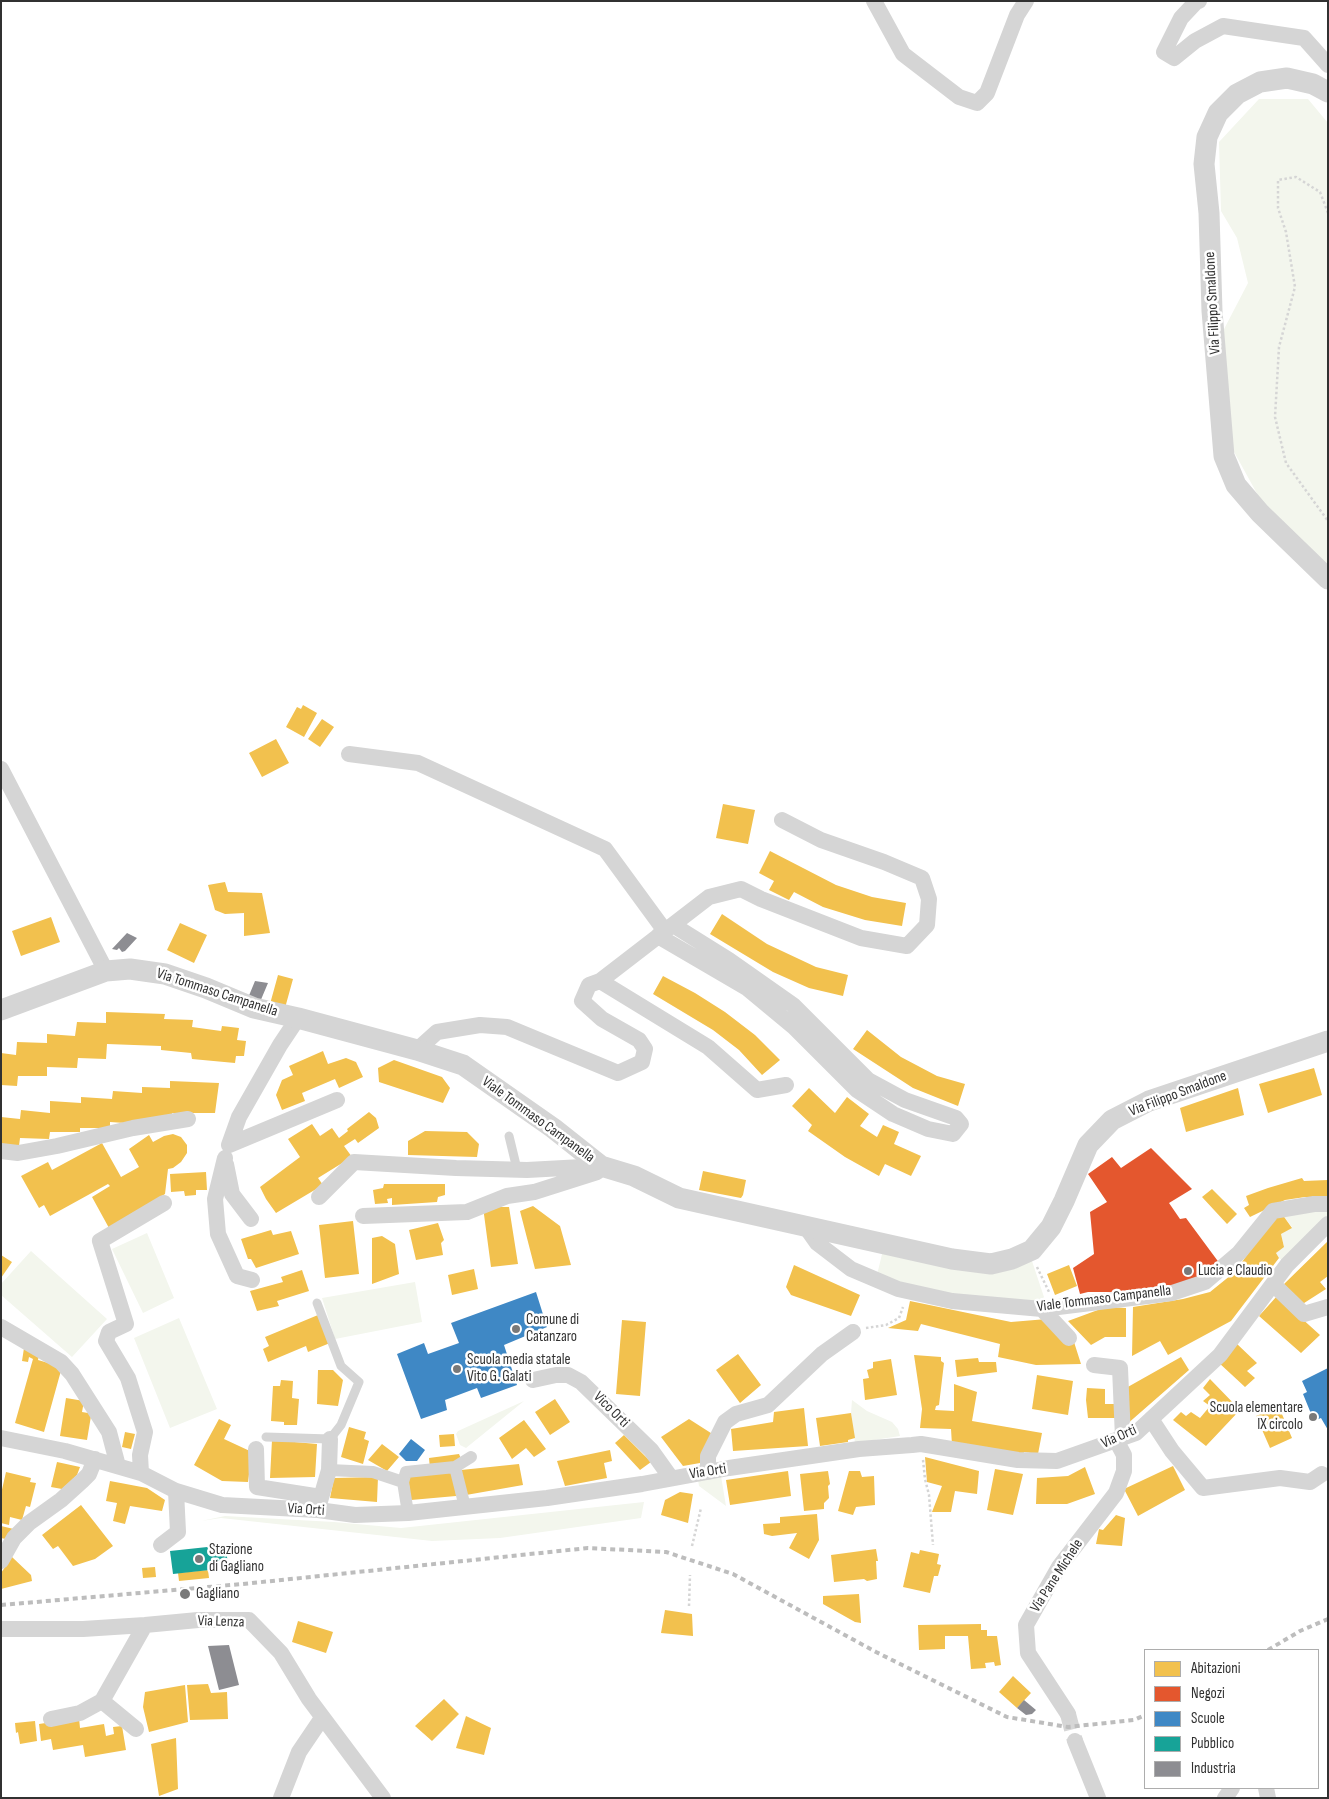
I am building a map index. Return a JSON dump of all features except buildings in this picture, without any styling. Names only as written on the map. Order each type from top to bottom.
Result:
[{"type":"street","points":[[874,1],[903,54],[959,97],[977,103],[987,93],[1017,15],[1026,1]]},
{"type":"street","points":[[1199,1],[1181,18],[1164,52],[1174,58],[1195,41],[1223,26],[1304,38],[1328,64]]},
{"type":"street","name":"Via Filippo Smaldone","points":[[1328,92],[1313,84],[1287,78],[1260,82],[1237,94],[1218,113],[1207,138],[1204,164],[1210,213],[1212,311],[1224,456],[1236,485],[1260,514],[1328,579]]},
{"type":"street","points":[[349,754],[418,763],[605,849],[665,931],[747,988],[794,1027],[856,1090],[893,1114],[928,1129],[953,1134],[961,1124],[956,1118],[905,1100],[868,1080],[793,1005],[729,960],[665,931]]},
{"type":"street","points":[[1,769],[106,971]]},
{"type":"street","points":[[417,1050],[437,1032],[480,1025],[507,1027],[618,1073],[642,1062],[645,1049],[639,1040],[602,1019],[582,1001],[589,985],[600,981],[709,897],[741,890],[861,938],[907,946],[927,925],[929,899],[922,878],[884,862],[821,840],[782,820]]},
{"type":"street","name":"Via Tommaso Campanella","points":[[1,1010],[106,971],[130,969],[165,974],[206,988],[254,1008],[417,1050],[463,1066]]},
{"type":"street","points":[[600,981],[708,1047],[757,1090],[786,1085]]},
{"type":"street","points":[[252,1280],[236,1276],[218,1234],[215,1199],[227,1151],[239,1117],[280,1045],[298,1018]]},
{"type":"street","name":"Via Filippo Smaldone","points":[[805,1226],[952,1259],[991,1264],[1012,1259],[1029,1251],[1051,1226],[1088,1145],[1112,1120],[1150,1101],[1328,1041]]},
{"type":"street","name":"Viale Tommaso Campanella","points":[[463,1066],[605,1167],[634,1176],[679,1198],[805,1226],[817,1243],[851,1269],[898,1289],[952,1301],[1049,1307],[1172,1293],[1205,1282],[1239,1254],[1273,1211],[1314,1204],[1328,1204]]},
{"type":"street","points":[[227,1151],[337,1100]]},
{"type":"street","points":[[1,1151],[18,1153],[58,1146],[133,1128],[188,1119]]},
{"type":"street","points":[[227,1151],[232,1194],[251,1219]]},
{"type":"street","points":[[319,1197],[354,1162],[456,1168],[605,1167]]},
{"type":"street","points":[[363,1216],[467,1212],[507,1196],[534,1192],[605,1167]]},
{"type":"street","points":[[141,1473],[140,1456],[146,1432],[128,1378],[106,1341],[109,1332],[126,1324],[100,1241],[164,1204]]},
{"type":"street","name":"Via Orti","points":[[1,1438],[95,1459],[141,1473],[176,1491],[222,1505],[319,1503],[355,1515],[408,1513],[547,1498],[859,1449],[921,1444],[1018,1460],[1056,1462],[1136,1433],[1151,1420],[1220,1355],[1287,1265],[1328,1224]]},
{"type":"street","points":[[1273,1284],[1304,1314],[1328,1307]]},
{"type":"street","points":[[1049,1307],[1070,1338]]},
{"type":"street","points":[[1,1327],[61,1362],[72,1374],[109,1432],[118,1466]]},
{"type":"street","points":[[708,1472],[708,1456],[725,1422],[736,1414],[768,1405],[822,1354],[853,1332]]},
{"type":"street","name":"Via Pane Michele","points":[[1068,1714],[1028,1653],[1026,1625],[1059,1567],[1116,1493],[1124,1471],[1124,1454],[1119,1439],[1120,1368],[1094,1366]]},
{"type":"street","name":"Vico Orti","points":[[533,1380],[556,1375],[568,1375],[581,1382],[652,1450],[671,1478]]},
{"type":"street","points":[[1151,1420],[1172,1451],[1203,1488],[1280,1478],[1310,1482],[1322,1474]]},
{"type":"street","points":[[261,1443],[257,1487],[319,1503],[329,1470],[330,1439]]},
{"type":"street","points":[[408,1513],[404,1482],[406,1472],[455,1467],[472,1457]]},
{"type":"street","points":[[1,1562],[14,1538],[29,1523],[61,1500],[82,1481],[89,1474],[95,1459]]},
{"type":"street","points":[[455,1467],[465,1507]]},
{"type":"street","points":[[329,1470],[373,1472],[404,1482]]},
{"type":"street","points":[[161,1545],[178,1532],[176,1491]]},
{"type":"street","name":"Via Lenza","points":[[1,1629],[83,1629],[198,1620],[249,1620],[281,1653],[309,1700],[383,1798]]},
{"type":"street","points":[[51,1719],[80,1713],[102,1701],[145,1625]]},
{"type":"street","points":[[102,1701],[136,1729]]},
{"type":"street","points":[[282,1798],[299,1752],[322,1718]]},
{"type":"street","points":[[1075,1741],[1098,1798]]},
{"type":"lane","points":[[510,1136],[517,1169]]},
{"type":"lane","points":[[261,1443],[330,1439],[341,1425],[359,1382],[341,1366],[316,1303]]},
{"type":"path","points":[[1328,213],[1320,192],[1296,177],[1278,180],[1278,208],[1286,232],[1295,287],[1279,347],[1275,417],[1286,464],[1328,521]]},
{"type":"path","points":[[1029,1251],[1049,1307]]},
{"type":"path","points":[[853,1332],[886,1325],[898,1318],[909,1292]]},
{"type":"path","points":[[912,1445],[917,1453],[923,1456],[925,1479],[929,1495],[933,1545]]},
{"type":"path","points":[[692,1546],[701,1508]]},
{"type":"path","points":[[689,1606],[690,1575]]},
{"type":"shaded area","points":[[1259,99],[1308,99],[1328,123],[1328,565],[1260,499],[1233,450],[1222,333],[1248,283],[1237,238],[1221,211],[1219,142]]},
{"type":"shaded area","points":[[1328,1204],[1328,1224],[1287,1265],[1276,1253],[1284,1246],[1281,1234],[1292,1227],[1282,1214]]},
{"type":"shaded area","points":[[147,1233],[174,1298],[143,1313],[112,1249]]},
{"type":"shaded area","points":[[883,1250],[1032,1261],[1046,1303],[1004,1305],[876,1279]]},
{"type":"shaded area","points":[[31,1251],[107,1319],[72,1357],[1,1295],[1,1284]]},
{"type":"shaded area","points":[[415,1282],[422,1322],[335,1339],[322,1298]]},
{"type":"shaded area","points":[[179,1318],[217,1409],[170,1428],[134,1338]]},
{"type":"shaded area","points":[[852,1400],[867,1411],[892,1422],[898,1429],[900,1436],[855,1443],[851,1413]]},
{"type":"shaded area","points":[[524,1401],[466,1448],[460,1445],[456,1434],[458,1431]]},
{"type":"shaded area","points":[[720,1470],[726,1506],[699,1486],[697,1473]]},
{"type":"shaded area","points":[[644,1502],[641,1518],[500,1538],[432,1541],[221,1518],[201,1521],[225,1516],[401,1528]]},
{"type":"tunnel","points":[[1068,1714],[1075,1741]]},
{"type":"railway","points":[[1,1605],[243,1584],[588,1548],[666,1552],[733,1574],[876,1652],[1007,1717],[1068,1727],[1134,1720],[1144,1715]]},
{"type":"railway","points":[[1270,1649],[1300,1631],[1328,1619]]},
{"type":"place","name":"Lucia e Claudio","points":[[1188,1271]]},
{"type":"place","name":"Comune di Catanzaro","points":[[516,1329]]},
{"type":"place","name":"Scuola media statale Vito G. Galati","points":[[457,1369]]},
{"type":"place","name":"Scuola elementare IX circolo","points":[[1313,1417]]},
{"type":"place","name":"Stazione di Gagliano","points":[[199,1559]]},
{"type":"place","name":"Gagliano","points":[[185,1594]]}]
